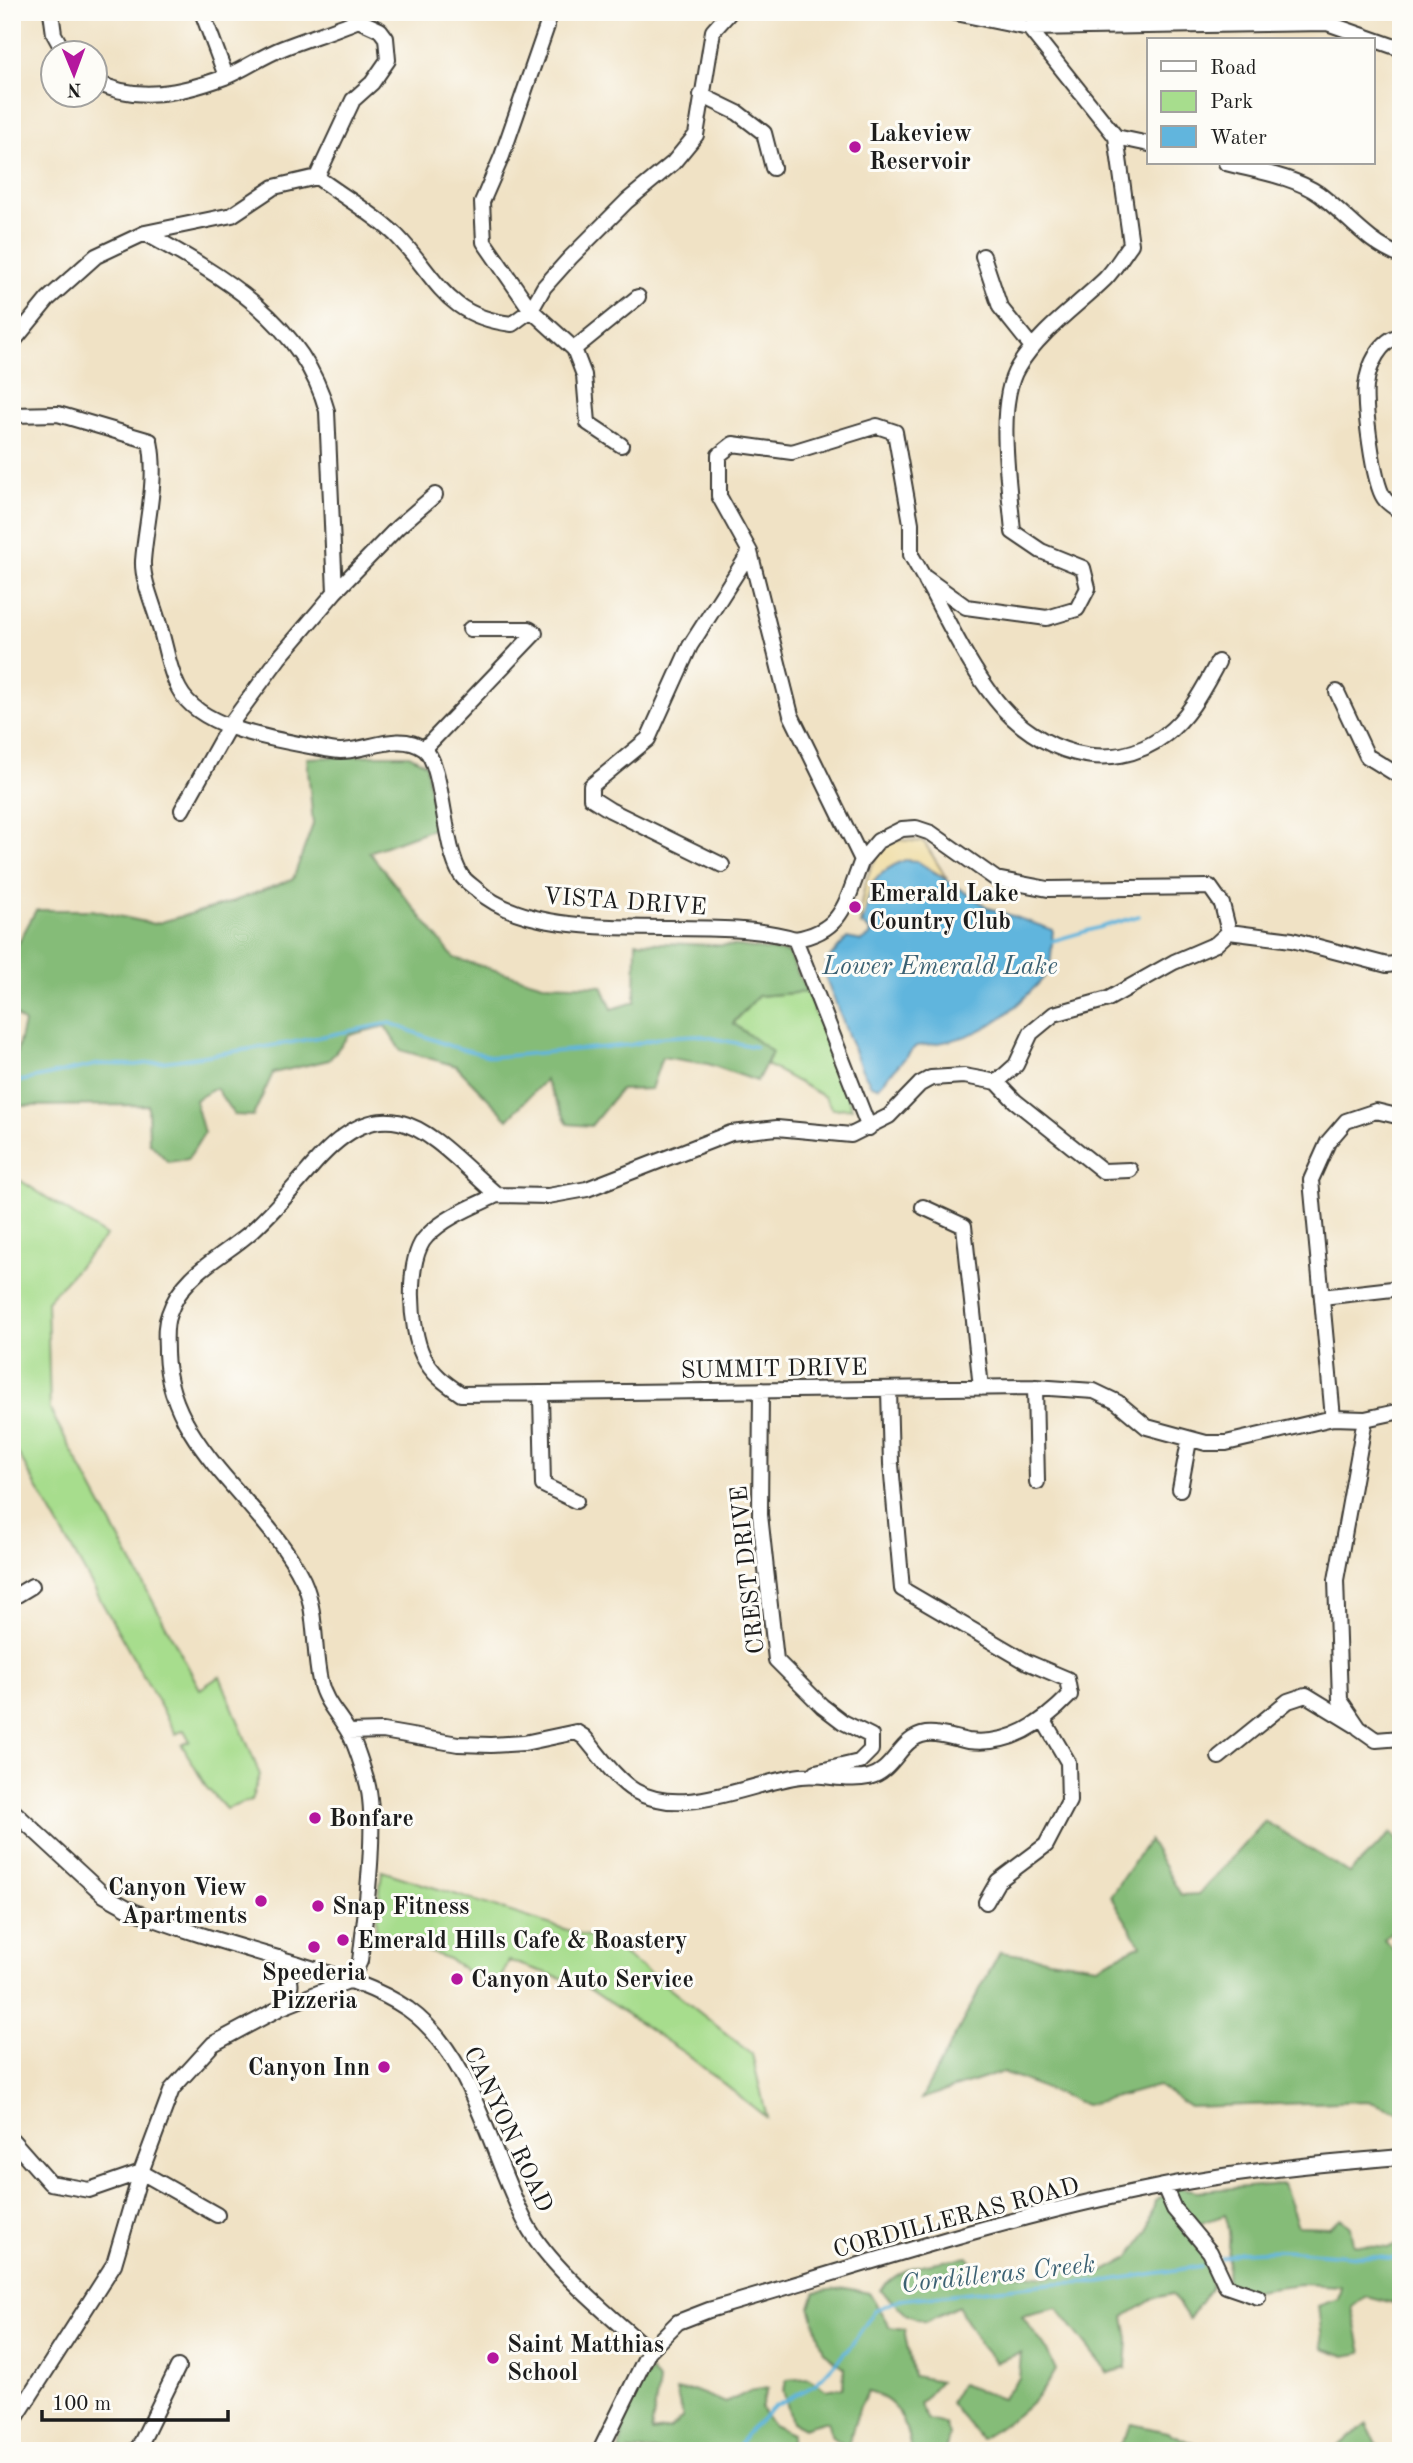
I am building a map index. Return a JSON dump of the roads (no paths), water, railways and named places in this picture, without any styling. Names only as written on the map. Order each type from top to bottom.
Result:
[{"type":"street","points":[[51,12],[56,38]]},
{"type":"street","points":[[202,12],[226,76]]},
{"type":"street","points":[[546,12],[547,26],[502,156],[482,202],[484,242],[531,310],[574,349],[584,375],[587,422],[621,445]]},
{"type":"street","points":[[12,343],[48,299],[96,256],[145,233],[232,215],[274,187],[317,177],[395,234],[446,296],[482,321],[512,324],[531,310],[544,287],[570,258],[627,201],[673,163],[696,135],[713,31],[730,12]]},
{"type":"street","points":[[951,12],[1029,28],[1327,23],[1368,38]]},
{"type":"street","points":[[108,87],[121,93],[138,95],[182,89],[226,76],[281,48],[356,16],[380,30],[386,38],[388,60],[372,83],[353,100],[317,177]]},
{"type":"street","points":[[923,576],[966,607],[1047,618],[1077,609],[1088,588],[1083,568],[1041,551],[1013,532],[1007,456],[1007,402],[1016,369],[1032,347],[1107,276],[1131,244],[1116,137],[1029,28]]},
{"type":"street","points":[[1374,40],[1401,50]]},
{"type":"street","points":[[701,95],[738,113],[764,133],[773,168]]},
{"type":"street","points":[[1116,137],[1147,145]]},
{"type":"street","points":[[1230,164],[1279,177],[1317,193],[1382,249],[1401,256]]},
{"type":"street","points":[[145,233],[235,289],[278,323],[308,360],[327,411],[335,593]]},
{"type":"street","points":[[1382,249],[1401,242]]},
{"type":"street","points":[[983,257],[1000,307],[1032,347]]},
{"type":"street","points":[[574,349],[638,297]]},
{"type":"street","points":[[1401,336],[1395,337],[1374,356],[1366,386],[1374,468],[1384,499],[1401,512]]},
{"type":"street","points":[[12,415],[58,414],[150,441],[155,464],[143,566],[178,687],[194,709],[229,726],[339,751],[390,742],[408,742],[424,749],[535,633],[529,629],[470,629]]},
{"type":"street","points":[[862,860],[791,715],[750,552],[719,496],[719,455],[733,444],[792,452],[877,426],[895,432],[911,523],[911,555],[982,681],[997,701],[1012,718],[1076,755],[1099,758],[1125,755],[1152,745],[1167,734],[1194,705],[1218,662]]},
{"type":"street","points":[[182,810],[229,726],[279,658],[335,593],[398,527],[435,495]]},
{"type":"street","points":[[722,865],[610,810],[591,798],[591,786],[648,738],[690,646],[750,552]]},
{"type":"street","points":[[1337,692],[1367,756],[1401,777]]},
{"type":"street","name":"VISTA DRIVE","points":[[424,749],[433,759],[437,772],[443,820],[461,875],[484,897],[501,907],[544,920],[664,929],[770,931],[795,939]]},
{"type":"street","points":[[869,1128],[795,939],[816,936],[838,919],[862,860],[877,841],[902,829],[916,828],[930,832],[996,879],[1048,888],[1210,887],[1222,904],[1229,932]]},
{"type":"street","points":[[997,1082],[1016,1065],[1031,1033],[1054,1014],[1108,999],[1174,962],[1216,944],[1229,932],[1292,940],[1387,965],[1401,963]]},
{"type":"street","points":[[12,2424],[114,2264],[141,2172],[172,2089],[213,2044],[280,2008],[351,1980],[360,1961],[372,1811],[368,1783],[349,1732],[330,1706],[320,1684],[303,1581],[279,1543],[190,1433],[175,1402],[166,1364],[168,1315],[179,1291],[191,1277],[250,1233],[336,1140],[356,1127],[374,1122],[397,1121],[416,1126],[497,1195],[548,1196],[587,1189],[731,1133],[777,1128],[845,1136],[869,1128],[888,1116],[920,1084],[931,1078],[964,1076],[997,1082],[1015,1101],[1103,1171],[1130,1170]]},
{"type":"street","points":[[1333,1418],[1311,1180],[1328,1142],[1346,1121],[1376,1111],[1401,1117]]},
{"type":"street","name":"SUMMIT DRIVE","points":[[497,1195],[450,1219],[426,1237],[415,1257],[414,1318],[422,1354],[438,1378],[461,1394],[1035,1387],[1094,1391],[1117,1402],[1147,1427],[1189,1441],[1226,1443],[1333,1418],[1365,1419],[1401,1411]]},
{"type":"street","points":[[923,1207],[964,1226],[981,1388]]},
{"type":"street","points":[[1322,1297],[1401,1288]]},
{"type":"street","points":[[1035,1387],[1037,1482]]},
{"type":"street","name":"CREST DRIVE","points":[[761,1390],[760,1515],[776,1660],[822,1706],[843,1722],[871,1737],[871,1750],[859,1762],[801,1776]]},
{"type":"street","points":[[349,1732],[383,1731],[458,1744],[491,1745],[524,1743],[576,1732],[584,1737],[634,1790],[675,1801],[735,1793],[801,1776],[845,1779],[871,1776],[895,1761],[906,1742],[927,1734],[998,1742],[1044,1721],[1070,1695],[1067,1679],[1027,1662],[902,1589],[891,1477],[889,1390]]},
{"type":"street","points":[[541,1395],[543,1485],[576,1501]]},
{"type":"street","points":[[1359,1727],[1340,1700],[1336,1660],[1336,1580],[1365,1419]]},
{"type":"street","points":[[1181,1489],[1189,1441]]},
{"type":"street","points":[[12,1598],[32,1586]]},
{"type":"street","points":[[1219,1757],[1287,1701],[1306,1695],[1376,1740],[1401,1738]]},
{"type":"street","points":[[986,1902],[998,1881],[1046,1845],[1069,1801],[1068,1762],[1044,1721]]},
{"type":"street","name":"CANYON ROAD","points":[[12,1810],[104,1895],[133,1911],[351,1980],[407,2008],[440,2038],[461,2073],[528,2227],[554,2259],[649,2351]]},
{"type":"street","points":[[280,1958],[292,1981],[291,1990],[280,2008]]},
{"type":"street","points":[[12,2140],[50,2183],[89,2190],[141,2172],[217,2215]]},
{"type":"street","name":"CORDILLERAS ROAD","points":[[600,2451],[649,2351],[678,2322],[709,2310],[1049,2213],[1164,2186],[1320,2164],[1401,2157]]},
{"type":"street","points":[[1164,2186],[1174,2209],[1210,2252],[1226,2286],[1258,2297]]},
{"type":"street","points":[[137,2451],[178,2367]]},
{"type":"water","name":"Lower Emerald Lake","points":[[905,860],[917,861],[989,908],[1053,930],[1051,959],[1042,979],[1003,1016],[963,1037],[916,1046],[878,1087],[871,1085],[861,1068],[825,976],[827,961],[847,938],[862,941],[870,936],[871,931],[862,924],[872,886],[882,873]]},
{"type":"waterway","points":[[1052,941],[1139,916]]},
{"type":"waterway","points":[[12,1083],[100,1064],[135,1065],[177,1060],[289,1043],[390,1023],[450,1046],[494,1057],[630,1045],[663,1037],[697,1035],[756,1047]]},
{"type":"waterway","name":"Cordilleras Creek","points":[[1221,2258],[1241,2252],[1282,2250],[1401,2259]]},
{"type":"waterway","name":"Cordilleras Creek","points":[[737,2451],[745,2435],[774,2407],[815,2385],[850,2347],[875,2310],[898,2300],[1055,2283],[1099,2282],[1201,2266]]},
{"type":"place","name":"Lakeview Reservoir","points":[[855,147]]},
{"type":"place","name":"Emerald Lake Country Club","points":[[855,907]]},
{"type":"place","name":"Bonfare","points":[[315,1818]]},
{"type":"place","name":"Canyon View Apartments","points":[[261,1901]]},
{"type":"place","name":"Snap Fitness","points":[[318,1906]]},
{"type":"place","name":"Emerald Hills Cafe & Roastery","points":[[343,1940]]},
{"type":"place","name":"Speederia Pizzeria","points":[[314,1947]]},
{"type":"place","name":"Canyon Auto Service","points":[[457,1979]]},
{"type":"place","name":"Canyon Inn","points":[[384,2067]]},
{"type":"place","name":"Saint Matthias School","points":[[493,2358]]}]
